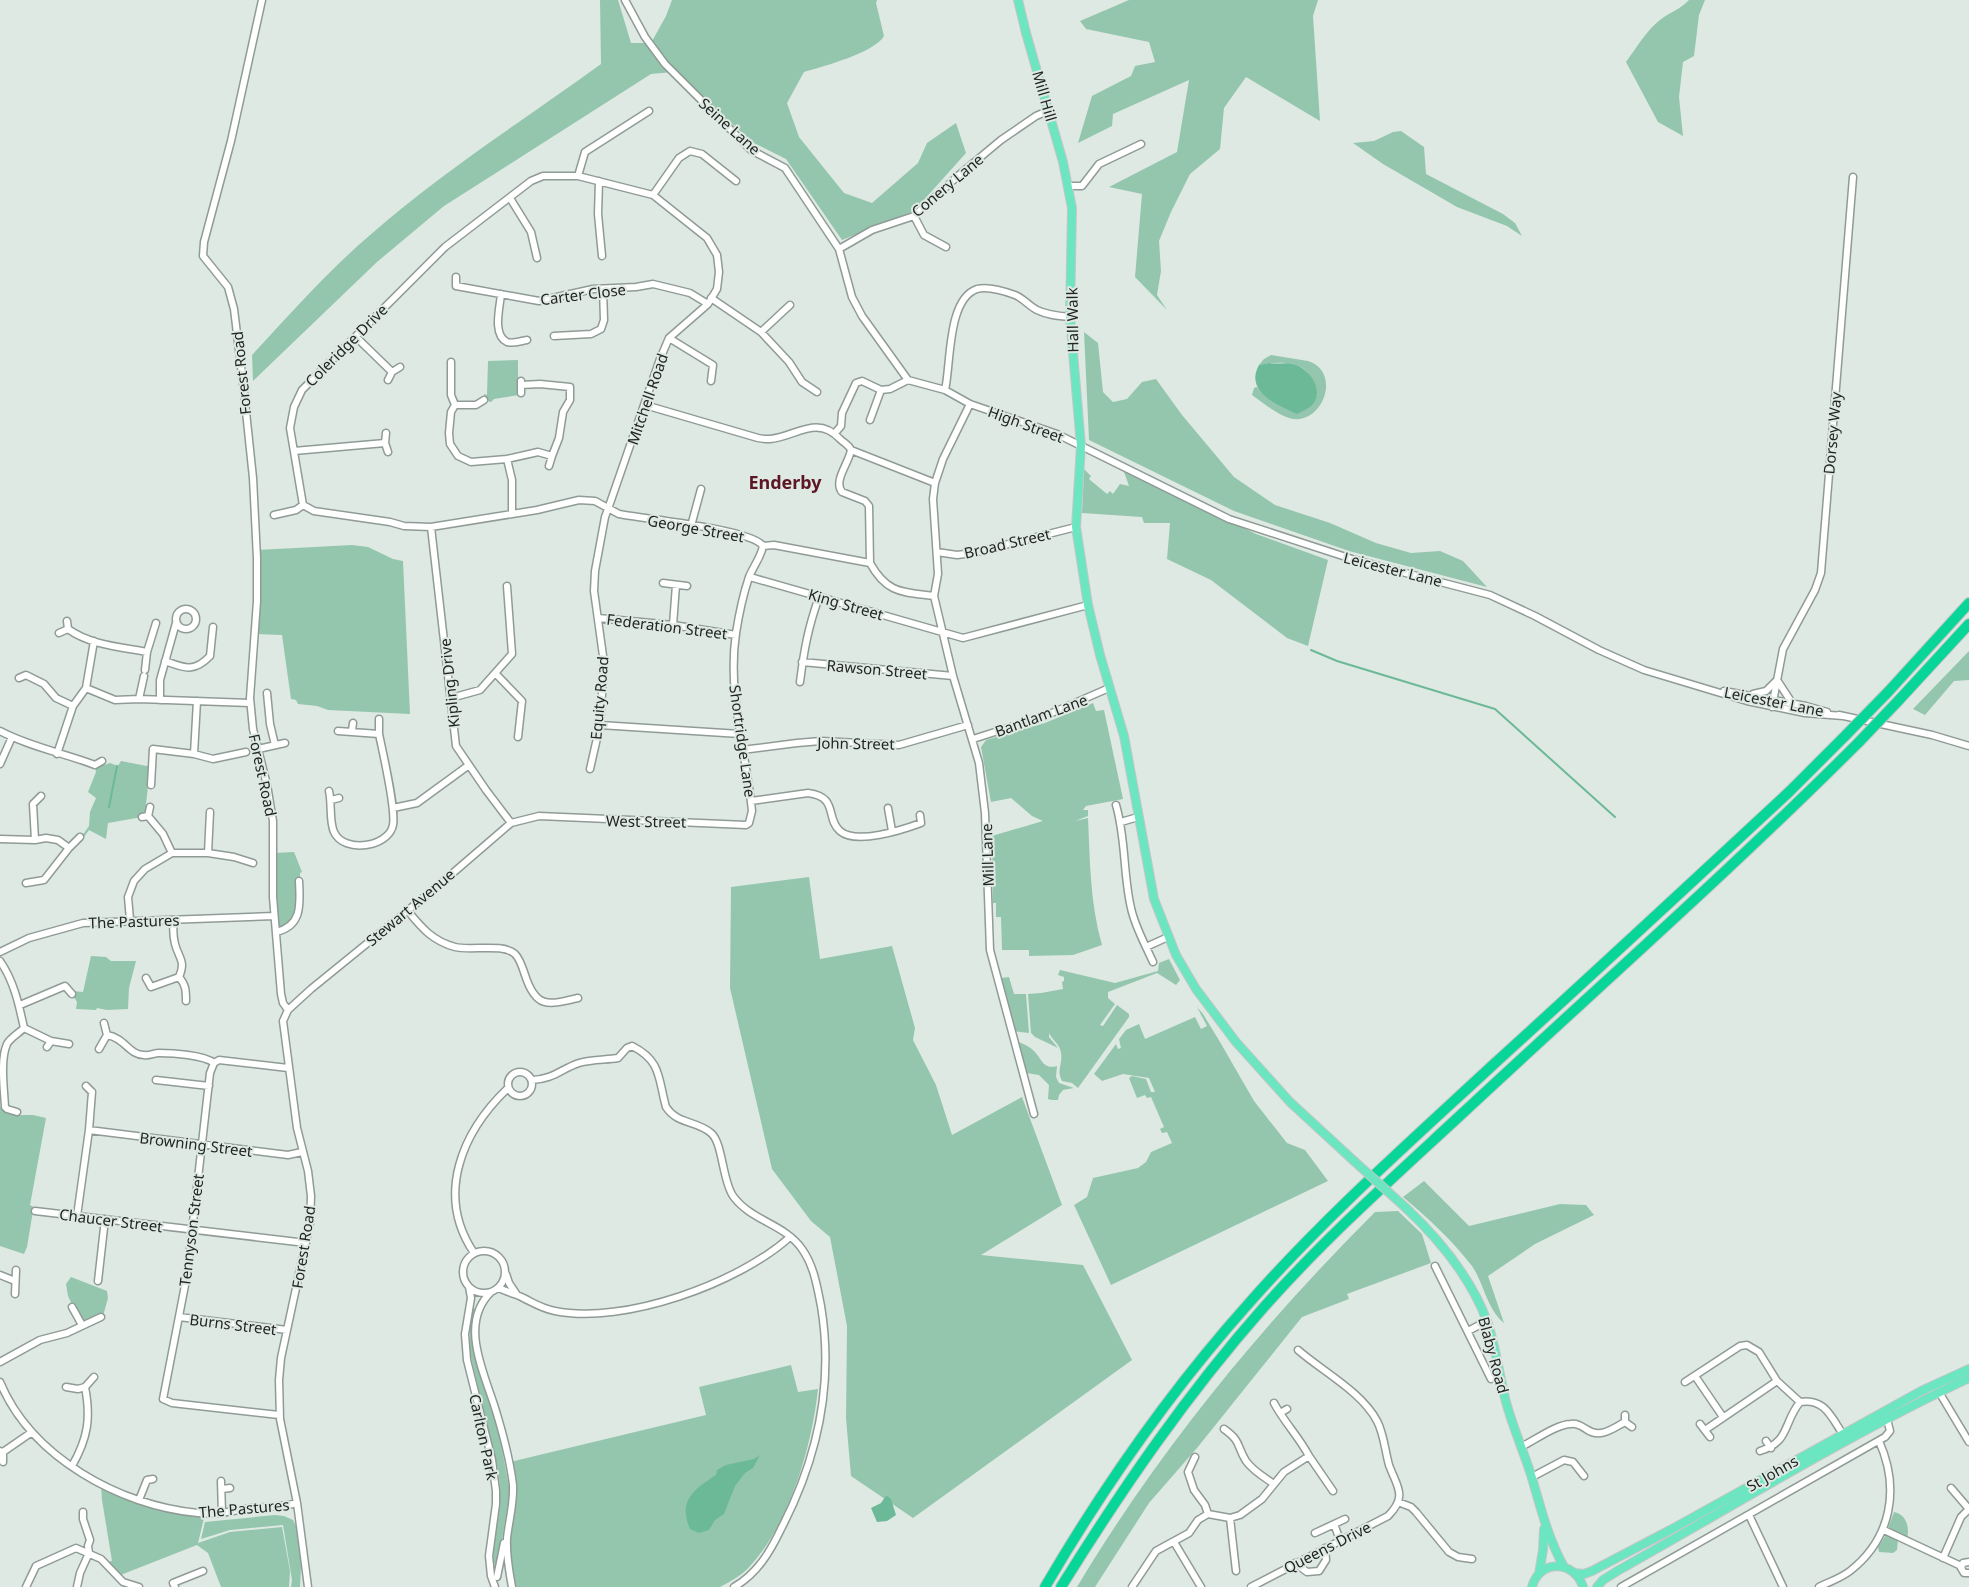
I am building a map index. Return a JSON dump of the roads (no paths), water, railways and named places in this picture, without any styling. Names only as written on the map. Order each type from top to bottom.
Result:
[{"type":"highway","points":[[1045,1587],[1110,1484],[1159,1414],[1214,1344],[1284,1265],[1376,1173],[1789,792],[1888,692],[1969,603]]},
{"type":"highway","points":[[1061,1587],[1108,1513],[1166,1428],[1229,1348],[1303,1264],[1392,1178],[1719,876],[1859,742],[1969,624]]},
{"type":"main road","name":"Mill Hill","points":[[1018,0],[1026,33],[1050,110],[1069,190]]},
{"type":"main road","name":"Hall Walk","points":[[1069,190],[1072,208],[1073,242],[1070,317],[1081,446],[1076,528],[1088,605],[1109,688],[1124,736],[1138,817]]},
{"type":"main road","name":"Blaby Road","points":[[1138,817],[1154,899],[1176,955],[1196,989],[1236,1042],[1290,1102],[1427,1228],[1463,1272],[1487,1322],[1506,1402],[1532,1477],[1544,1522],[1564,1566]]},
{"type":"main road","name":"St Johns","points":[[1575,1572],[1584,1574],[1592,1571],[1672,1529],[1842,1433],[1921,1391],[1969,1369]]},
{"type":"main road","name":"St Johns","points":[[1597,1587],[1603,1580],[1619,1570],[1858,1434],[1969,1378]]},
{"type":"main road","name":"Blaby Road","points":[[1539,1574],[1544,1550],[1544,1522]]},
{"type":"main road","points":[[1531,1585],[1539,1574],[1547,1568],[1564,1566],[1575,1572],[1583,1587]]},
{"type":"street","name":"Forest Road","points":[[262,0],[231,141],[204,242],[204,256],[228,287],[234,309],[242,379],[253,478],[257,558],[257,601],[250,703],[273,821],[274,916],[281,994],[283,1003],[288,1010],[283,1021],[297,1128],[308,1171],[311,1196],[310,1223],[287,1330],[279,1380],[279,1415],[297,1503],[308,1587]]},
{"type":"street","name":"Seine Lane","points":[[625,0],[651,46],[662,61],[751,150],[785,168],[839,249],[852,297],[862,316],[908,380]]},
{"type":"street","name":"Conery Lane","points":[[839,249],[872,230],[914,216],[1001,140],[1036,116],[1050,110]]},
{"type":"street","points":[[578,176],[585,152],[649,111]]},
{"type":"street","points":[[1069,190],[1082,186],[1099,164],[1141,144]]},
{"type":"street","points":[[709,301],[717,288],[719,272],[717,256],[707,238],[653,195],[679,158],[690,151],[702,154],[736,181]]},
{"type":"street","name":"Coleridge Drive","points":[[303,505],[290,428],[294,407],[302,390],[445,247],[531,181],[543,176],[566,174],[578,176],[653,195]]},
{"type":"street","name":"Dorsey Way","points":[[1773,704],[1785,643],[1815,590],[1821,573],[1853,177]]},
{"type":"street","points":[[599,181],[599,253]]},
{"type":"street","points":[[510,198],[531,232],[537,258]]},
{"type":"street","points":[[914,216],[924,235],[946,247]]},
{"type":"street","name":"Carter Close","points":[[456,277],[456,286],[539,301],[593,289],[636,288],[653,284],[690,293],[709,301],[761,332],[790,362],[802,382],[817,392]]},
{"type":"street","points":[[554,336],[591,334],[602,329],[604,320],[603,289]]},
{"type":"street","points":[[945,390],[955,317],[966,296],[978,289],[997,289],[1018,296],[1035,309],[1048,315],[1070,317]]},
{"type":"street","points":[[501,294],[498,331],[509,343],[527,340]]},
{"type":"street","name":"Mitchell Road","points":[[608,509],[669,338],[709,301]]},
{"type":"street","points":[[761,332],[790,304]]},
{"type":"street","points":[[356,337],[392,372]]},
{"type":"street","points":[[669,338],[716,362],[711,381]]},
{"type":"street","points":[[451,362],[451,395],[455,405]]},
{"type":"street","points":[[388,380],[392,372],[400,367]]},
{"type":"street","points":[[836,433],[841,426],[842,413],[858,381],[881,390],[890,389],[908,380]]},
{"type":"street","name":"High Street","points":[[908,380],[945,390],[970,404],[1034,425],[1081,446]]},
{"type":"street","points":[[521,393],[521,383],[570,387],[570,400],[563,412],[559,438],[549,466]]},
{"type":"street","points":[[870,420],[881,390]]},
{"type":"street","points":[[455,405],[476,405],[486,399]]},
{"type":"street","points":[[645,404],[758,438],[770,439],[808,427],[836,433],[850,447],[850,453],[838,486],[842,492],[868,503],[870,563],[880,579],[892,589],[934,596],[938,574],[932,499],[943,459],[970,404]]},
{"type":"street","points":[[455,405],[450,412],[449,433],[450,444],[458,456],[471,462],[508,459],[538,452],[552,456]]},
{"type":"street","points":[[833,410],[842,413]]},
{"type":"street","points":[[386,433],[388,452]]},
{"type":"street","points":[[294,451],[386,443]]},
{"type":"street","name":"Leicester Lane","points":[[1081,446],[1229,518],[1352,559],[1490,595],[1536,616],[1599,650],[1644,670],[1747,701],[1773,704],[1792,703],[1932,735],[1969,746]]},
{"type":"street","points":[[850,453],[935,483]]},
{"type":"street","points":[[508,459],[512,480],[512,514]]},
{"type":"street","points":[[691,526],[701,489]]},
{"type":"street","points":[[274,515],[296,510],[303,505],[314,512],[390,522],[404,526],[431,527],[512,514],[579,500],[595,501],[608,509]]},
{"type":"street","name":"George Street","points":[[608,509],[619,514],[727,531],[751,537],[758,540],[763,546],[774,545],[870,563]]},
{"type":"street","name":"Equity Road","points":[[590,769],[600,725],[604,663],[594,602],[595,570],[608,509]]},
{"type":"street","name":"Kipling Drive","points":[[431,527],[456,746],[511,822]]},
{"type":"street","name":"Broad Street","points":[[937,552],[973,553],[1076,528]]},
{"type":"street","name":"Shortridge Lane","points":[[751,821],[751,800],[736,710],[736,635],[742,600],[763,546]]},
{"type":"street","name":"King Street","points":[[750,577],[963,638],[1088,605]]},
{"type":"street","points":[[662,583],[687,586]]},
{"type":"street","points":[[674,625],[676,585]]},
{"type":"street","points":[[452,698],[480,690],[512,654],[507,586]]},
{"type":"street","name":"Mill Lane","points":[[934,596],[952,676],[979,763],[986,813],[990,950],[1034,1114]]},
{"type":"street","points":[[800,682],[808,628],[819,597]]},
{"type":"street","name":"Federation Street","points":[[598,618],[674,625],[736,635]]},
{"type":"street","points":[[68,621],[68,629],[75,635],[147,652]]},
{"type":"street","points":[[139,699],[145,673],[147,652],[156,623]]},
{"type":"street","points":[[160,700],[160,680],[176,623]]},
{"type":"street","points":[[165,661],[184,668],[193,668],[201,663],[210,656],[213,627]]},
{"type":"street","points":[[59,633],[68,629]]},
{"type":"street","points":[[57,754],[73,706],[86,688],[94,641]]},
{"type":"street","name":"Rawson Street","points":[[802,662],[952,676]]},
{"type":"street","points":[[496,674],[522,701],[518,738]]},
{"type":"street","points":[[19,678],[26,675],[44,684],[56,698],[73,706]]},
{"type":"street","points":[[1748,694],[1760,694],[1777,680],[1792,703]]},
{"type":"street","points":[[86,688],[115,700],[139,699],[250,703]]},
{"type":"street","name":"Bantlam Lane","points":[[973,740],[1045,716],[1109,688]]},
{"type":"street","name":"Leicester Lane","points":[[1705,688],[1748,694],[1773,704],[1806,713],[1843,716]]},
{"type":"street","points":[[267,693],[270,724],[275,745]]},
{"type":"street","points":[[194,754],[197,701]]},
{"type":"street","points":[[329,791],[334,832],[339,839],[353,845],[374,843],[384,839],[391,832],[394,823],[393,808],[379,734],[379,719]]},
{"type":"street","points":[[352,731],[353,723]]},
{"type":"street","points":[[600,725],[740,734]]},
{"type":"street","name":"John Street","points":[[742,750],[797,742],[821,741],[899,745],[968,725]]},
{"type":"street","points":[[0,731],[57,754],[75,757],[95,768],[102,761]]},
{"type":"street","points":[[338,731],[379,734]]},
{"type":"street","points":[[0,764],[12,737]]},
{"type":"street","points":[[258,749],[285,743]]},
{"type":"street","points":[[151,786],[153,749],[194,754],[213,759],[246,752]]},
{"type":"street","points":[[393,808],[417,803],[468,765]]},
{"type":"street","points":[[751,800],[808,793],[815,794],[828,803],[838,830],[848,836],[858,838],[921,823],[920,815]]},
{"type":"street","points":[[35,840],[34,804],[41,796]]},
{"type":"street","points":[[331,800],[339,798]]},
{"type":"street","points":[[1116,805],[1121,822],[1131,908],[1137,928],[1153,962]]},
{"type":"street","points":[[150,807],[145,816],[163,834],[172,853]]},
{"type":"street","points":[[888,808],[892,831]]},
{"type":"street","points":[[208,853],[210,812]]},
{"type":"street","name":"Stewart Avenue","points":[[288,1010],[511,822],[539,816]]},
{"type":"street","name":"West Street","points":[[539,816],[746,825],[751,821]]},
{"type":"street","points":[[1121,822],[1138,817]]},
{"type":"street","points":[[26,883],[44,880],[80,837]]},
{"type":"street","points":[[0,839],[35,840],[46,838],[58,840],[69,848]]},
{"type":"street","points":[[130,920],[128,897],[134,881],[145,869],[172,853],[208,853],[234,857],[253,863]]},
{"type":"street","points":[[276,932],[287,930],[293,924],[300,902],[296,886]]},
{"type":"street","points":[[407,910],[424,931],[438,940],[455,947],[481,950],[503,948],[515,954],[522,966],[530,992],[542,1002],[555,1004],[578,998]]},
{"type":"street","name":"The Pastures","points":[[0,952],[29,938],[83,923],[274,916]]},
{"type":"street","points":[[146,978],[151,988],[179,977],[183,969],[183,962],[175,944],[174,920]]},
{"type":"street","points":[[1146,947],[1168,937]]},
{"type":"street","points":[[0,961],[8,972],[20,1005],[24,1028]]},
{"type":"street","points":[[179,977],[186,990],[186,1001]]},
{"type":"street","points":[[20,1005],[66,983],[72,994]]},
{"type":"street","points":[[99,1049],[107,1035],[104,1023]]},
{"type":"street","points":[[24,1028],[51,1041],[69,1044]]},
{"type":"street","points":[[17,1112],[2,1107],[2,1049],[24,1028]]},
{"type":"street","points":[[107,1035],[116,1036],[128,1048],[143,1056],[157,1053],[208,1059],[214,1063],[219,1060],[288,1068]]},
{"type":"street","points":[[47,1047],[51,1041]]},
{"type":"street","points":[[532,1080],[542,1080],[578,1064],[618,1058],[627,1048],[632,1046],[642,1051],[655,1064],[666,1107],[674,1118],[706,1130],[714,1138],[729,1189],[739,1203],[753,1215],[782,1230],[790,1237],[802,1248],[813,1269],[822,1317],[825,1374],[819,1426],[811,1459],[792,1509],[774,1543],[753,1573],[734,1587]]},
{"type":"street","name":"Tennyson Street","points":[[214,1063],[208,1086],[192,1230],[179,1317],[163,1396],[166,1401],[172,1403],[279,1415]]},
{"type":"street","points":[[474,1253],[466,1241],[456,1205],[456,1184],[459,1164],[472,1131],[485,1112],[508,1088],[509,1076],[516,1072],[527,1074],[532,1080],[532,1088],[524,1096],[516,1096],[508,1088]]},
{"type":"street","points":[[154,1080],[208,1086]]},
{"type":"street","points":[[77,1216],[95,1090],[86,1086]]},
{"type":"street","name":"Browning Street","points":[[89,1130],[288,1155],[302,1152]]},
{"type":"street","name":"Chaucer Street","points":[[35,1210],[306,1243]]},
{"type":"street","points":[[98,1281],[105,1219]]},
{"type":"street","points":[[499,1288],[539,1307],[567,1312],[615,1313],[642,1308],[695,1290],[750,1265],[775,1251],[790,1237]]},
{"type":"street","points":[[506,1274],[499,1288],[491,1292],[479,1293],[469,1287],[465,1281],[463,1268],[474,1253],[489,1251],[496,1254],[504,1263],[509,1283],[518,1296]]},
{"type":"street","points":[[1435,1266],[1491,1379]]},
{"type":"street","points":[[15,1294],[16,1270]]},
{"type":"street","points":[[0,1276],[15,1281]]},
{"type":"street","name":"Carlton Park","points":[[469,1287],[470,1298],[465,1334],[467,1360],[492,1460],[496,1491],[489,1556],[491,1576],[495,1587]]},
{"type":"street","name":"Carlton Park","points":[[491,1292],[479,1309],[476,1319],[476,1342],[510,1471],[513,1499],[508,1554],[512,1587]]},
{"type":"street","points":[[72,1307],[82,1325]]},
{"type":"street","name":"Burns Street","points":[[179,1317],[287,1330]]},
{"type":"street","points":[[0,1362],[40,1340],[68,1333],[101,1318]]},
{"type":"street","points":[[1468,1331],[1487,1322]]},
{"type":"street","points":[[1685,1382],[1740,1346],[1747,1345],[1758,1352],[1777,1381],[1800,1402],[1816,1402],[1823,1407],[1842,1433]]},
{"type":"street","points":[[1298,1350],[1358,1398],[1372,1412],[1378,1423],[1389,1465],[1399,1488],[1398,1502],[1411,1507],[1449,1552],[1472,1559]]},
{"type":"street","points":[[1695,1376],[1724,1417]]},
{"type":"street","points":[[66,1387],[85,1387],[94,1378]]},
{"type":"street","points":[[1705,1430],[1777,1381]]},
{"type":"street","name":"The Pastures","points":[[0,1382],[10,1402],[32,1432],[59,1457],[101,1484],[139,1500],[169,1509],[199,1514],[222,1513],[297,1503]]},
{"type":"street","points":[[72,1466],[87,1432],[89,1408],[85,1387]]},
{"type":"street","points":[[1939,1392],[1969,1442]]},
{"type":"street","points":[[1760,1452],[1771,1448],[1784,1435],[1790,1418],[1800,1402]]},
{"type":"street","points":[[1274,1403],[1283,1420],[1298,1436],[1309,1456],[1334,1486]]},
{"type":"street","points":[[1280,1413],[1287,1409]]},
{"type":"street","points":[[1521,1447],[1564,1424],[1575,1423],[1592,1433],[1599,1434],[1608,1432],[1625,1418],[1632,1427]]},
{"type":"street","points":[[1621,1587],[1879,1441],[1888,1435],[1890,1431],[1887,1419]]},
{"type":"street","points":[[1700,1424],[1710,1437]]},
{"type":"street","points":[[1224,1429],[1239,1442],[1241,1458],[1274,1484]]},
{"type":"street","points":[[3,1462],[1,1451],[32,1432]]},
{"type":"street","points":[[1766,1441],[1771,1448]]},
{"type":"street","points":[[1819,1587],[1859,1564],[1884,1530],[1891,1484],[1886,1456],[1879,1441]]},
{"type":"street","points":[[1132,1587],[1156,1552],[1189,1533],[1198,1520],[1208,1514],[1230,1518],[1240,1515],[1262,1499],[1284,1472],[1309,1456]]},
{"type":"street","points":[[1195,1458],[1188,1472],[1194,1490],[1205,1505],[1208,1514]]},
{"type":"street","points":[[1532,1477],[1558,1463],[1569,1460],[1573,1462],[1584,1476]]},
{"type":"street","points":[[139,1500],[147,1478]]},
{"type":"street","points":[[221,1481],[222,1513]]},
{"type":"street","points":[[222,1489],[230,1488]]},
{"type":"street","points":[[1943,1558],[1961,1517],[1969,1509],[1951,1488]]},
{"type":"street","name":"Queens Drive","points":[[1251,1587],[1388,1516],[1397,1507],[1398,1502]]},
{"type":"street","points":[[77,1587],[80,1572],[89,1553],[88,1546],[90,1540],[82,1512]]},
{"type":"street","points":[[1749,1516],[1783,1587]]},
{"type":"street","points":[[1230,1518],[1236,1571]]},
{"type":"street","points":[[1315,1533],[1345,1519]]},
{"type":"street","points":[[1334,1524],[1340,1540]]},
{"type":"street","points":[[497,1577],[505,1537],[509,1528]]},
{"type":"street","points":[[1884,1530],[1961,1566],[1964,1573],[1969,1573]]},
{"type":"street","points":[[1174,1542],[1201,1587]]},
{"type":"street","points":[[26,1587],[36,1566],[72,1548],[80,1548],[89,1553],[104,1562],[123,1582],[139,1587]]},
{"type":"street","points":[[1295,1563],[1307,1572],[1319,1571],[1326,1560],[1325,1548]]},
{"type":"street","points":[[1961,1566],[1965,1562],[1969,1562]]},
{"type":"street","points":[[175,1587],[173,1583],[204,1571]]},
{"type":"waterway","points":[[1311,650],[1337,661],[1495,709],[1615,817]]},
{"type":"waterway","points":[[109,807],[117,766]]},
{"type":"district","name":"Enderby","points":[[785,482]]}]
